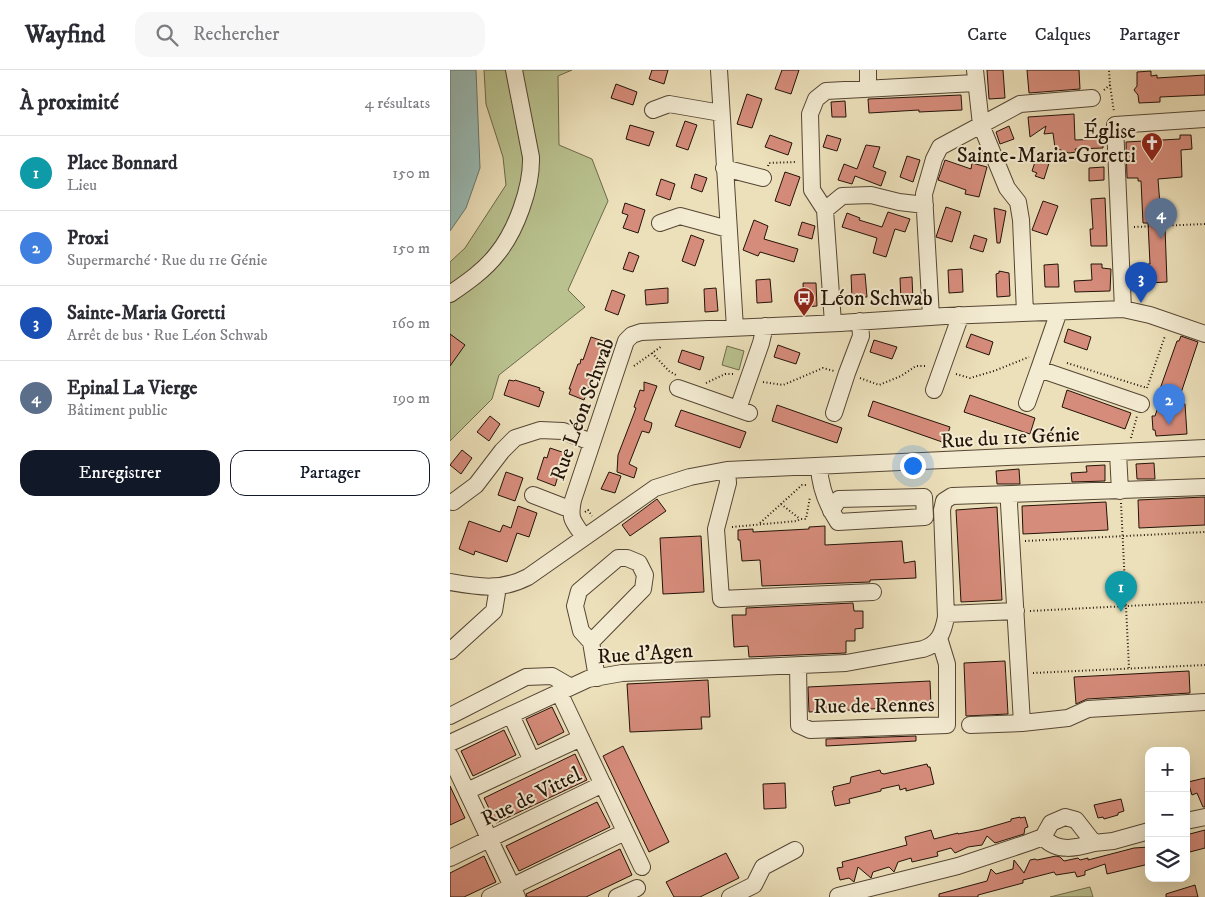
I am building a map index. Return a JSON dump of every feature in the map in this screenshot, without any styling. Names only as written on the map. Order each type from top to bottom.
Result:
[{"type":"street","points":[[450,294],[467,282],[497,255],[509,235],[525,195],[531,172],[531,157],[514,70]]},
{"type":"street","points":[[719,70],[735,328]]},
{"type":"street","points":[[868,70],[868,88]]},
{"type":"street","points":[[833,323],[825,210],[812,190],[810,114],[816,99],[826,91],[975,76],[981,124],[1007,188],[1018,202],[1021,220],[1025,313]]},
{"type":"street","points":[[931,317],[924,194],[934,159],[940,147],[1020,104],[1092,98]]},
{"type":"street","points":[[653,110],[669,104],[721,113]]},
{"type":"street","points":[[1123,309],[1115,125],[1205,119]]},
{"type":"street","points":[[724,168],[763,178]]},
{"type":"street","points":[[825,210],[842,196],[871,195],[899,202],[924,205]]},
{"type":"street","points":[[660,222],[680,216],[728,229]]},
{"type":"street","name":"Rue Léon Schwab","points":[[572,514],[591,442],[626,341],[632,335],[641,332],[958,315],[1123,309],[1150,315],[1205,334]]},
{"type":"street","points":[[1028,404],[1057,317],[1057,312]]},
{"type":"street","points":[[934,390],[958,320],[958,315]]},
{"type":"street","points":[[834,413],[861,336],[860,321]]},
{"type":"street","points":[[679,382],[744,411],[749,377],[765,326]]},
{"type":"street","points":[[1042,362],[1141,404]]},
{"type":"street","points":[[453,502],[476,485],[502,450],[515,438],[540,430],[563,431],[591,442]]},
{"type":"street","name":"Rue du 11e Génie","points":[[450,582],[472,586],[498,587],[515,584],[528,577],[655,488],[690,477],[727,470],[817,478],[1118,453],[1205,448]]},
{"type":"street","points":[[1118,453],[1120,491]]},
{"type":"street","points":[[727,470],[728,483],[716,529],[721,599],[873,592]]},
{"type":"street","points":[[817,478],[831,511],[838,522],[925,516],[924,497],[839,499],[831,511]]},
{"type":"street","points":[[939,638],[944,630],[946,614],[942,510],[944,501],[952,496],[1205,487]]},
{"type":"street","points":[[533,495],[564,507],[572,514],[584,537]]},
{"type":"street","points":[[1010,495],[1022,723]]},
{"type":"street","points":[[591,642],[643,588],[645,575],[638,563],[626,558],[618,558],[579,591],[575,606],[580,631],[591,642],[597,678]]},
{"type":"street","points":[[450,651],[494,612],[498,587]]},
{"type":"street","points":[[946,614],[1016,612]]},
{"type":"street","name":"Rue de Rennes","points":[[939,638],[947,664],[947,725],[810,730],[799,725],[798,666],[846,663],[923,649],[934,646],[939,638]]},
{"type":"street","name":"Rue d'Agen","points":[[450,743],[588,679],[622,674],[798,666]]},
{"type":"street","points":[[450,716],[526,677],[552,676],[565,690],[581,738],[642,867]]},
{"type":"street","points":[[970,725],[1022,723],[1068,718],[1088,709],[1205,702]]},
{"type":"street","points":[[511,715],[532,761]]},
{"type":"street","points":[[467,791],[581,738]]},
{"type":"street","points":[[450,756],[515,892]]},
{"type":"street","name":"Rue de Vittel","points":[[450,858],[603,784]]},
{"type":"street","points":[[1190,820],[1205,816]]},
{"type":"street","points":[[838,896],[958,866],[1043,837],[1051,823],[1065,817],[1076,820],[1094,843]]},
{"type":"street","points":[[490,897],[515,892],[625,832]]},
{"type":"street","points":[[1043,837],[1048,843],[1068,849],[1113,841],[1145,832]]},
{"type":"street","points":[[730,897],[754,885],[763,867],[795,850]]},
{"type":"street","points":[[617,897],[636,888]]},
{"type":"path","points":[[1109,70],[1115,125]]},
{"type":"path","points":[[1092,98],[1110,85]]},
{"type":"path","points":[[763,178],[769,163],[811,162]]},
{"type":"path","points":[[1119,228],[1205,224]]},
{"type":"path","points":[[704,384],[726,374],[740,374],[770,384],[783,385],[823,368],[847,373],[880,385],[901,376],[916,366],[923,365],[970,378],[994,371],[1031,356],[1042,362],[1146,388],[1166,335],[1168,322]]},
{"type":"path","points":[[619,361],[634,366],[667,342],[668,331]]},
{"type":"path","points":[[652,353],[679,382]]},
{"type":"path","points":[[1131,444],[1132,433],[1141,404]]},
{"type":"path","points":[[760,524],[802,485],[817,478]]},
{"type":"path","points":[[716,529],[806,519],[817,478]]},
{"type":"path","points":[[1120,491],[1129,668]]},
{"type":"path","points":[[781,504],[800,519]]},
{"type":"path","points":[[572,514],[588,510],[595,518]]},
{"type":"path","points":[[1012,542],[1205,532]]},
{"type":"path","points":[[1016,612],[1205,602]]},
{"type":"path","points":[[1019,674],[1205,665]]},
{"type":"green space","points":[[484,70],[572,70],[558,76],[559,145],[592,159],[608,201],[568,290],[585,307],[499,375],[492,399],[450,441],[450,262],[465,248],[506,185],[503,157],[486,104]]},
{"type":"green space","points":[[727,346],[744,351],[739,370],[722,365]]},
{"type":"green space","points":[[1090,887],[1093,897],[1050,897]]},
{"type":"water","points":[[450,70],[476,70],[480,168],[466,208],[450,231]]},
{"type":"building","points":[[652,70],[668,70],[664,84],[649,79]]},
{"type":"building","points":[[782,70],[799,70],[791,94],[775,89]]},
{"type":"building","points":[[987,70],[1003,70],[1005,98],[989,99]]},
{"type":"building","points":[[1027,70],[1079,70],[1080,89],[1029,93]]},
{"type":"building","points":[[1151,71],[1151,76],[1157,75],[1157,78],[1205,75],[1205,95],[1160,97],[1160,102],[1139,103],[1138,95],[1134,90],[1137,86],[1137,72]]},
{"type":"building","points":[[616,84],[637,92],[633,105],[611,98]]},
{"type":"building","points":[[747,94],[762,99],[752,128],[737,124]]},
{"type":"building","points":[[961,95],[962,110],[869,113],[868,99]]},
{"type":"building","points":[[845,101],[846,117],[832,117],[831,102]]},
{"type":"building","points":[[1074,114],[1075,140],[1103,139],[1103,148],[1075,149],[1076,152],[1069,153],[1055,148],[1053,133],[1044,134],[1046,126],[1030,137],[1028,117]]},
{"type":"building","points":[[685,121],[697,125],[688,150],[676,146]]},
{"type":"building","points":[[630,125],[654,132],[649,146],[626,139]]},
{"type":"building","points":[[1009,126],[1014,139],[1000,144],[996,132]]},
{"type":"building","points":[[770,135],[792,143],[788,155],[765,147]]},
{"type":"building","points":[[827,135],[841,139],[837,151],[823,147]]},
{"type":"building","points":[[1180,135],[1191,135],[1192,149],[1181,150],[1182,177],[1158,179],[1160,205],[1163,205],[1165,227],[1167,282],[1149,283],[1148,223],[1143,223],[1141,181],[1138,181],[1138,178],[1127,178],[1126,142],[1180,139]]},
{"type":"building","points":[[866,145],[880,147],[873,167],[886,172],[881,186],[855,176],[852,184],[838,180],[844,164],[857,169]]},
{"type":"building","points":[[907,156],[920,160],[913,182],[900,177]]},
{"type":"building","points":[[1037,156],[1050,160],[1044,179],[1035,176],[1037,173],[1032,171]]},
{"type":"building","points":[[945,160],[971,169],[972,163],[987,167],[979,197],[965,194],[966,190],[938,180]]},
{"type":"building","points":[[1104,167],[1104,180],[1089,181],[1089,168]]},
{"type":"building","points":[[785,172],[800,177],[790,206],[775,201]]},
{"type":"building","points":[[695,174],[707,178],[702,192],[691,188]]},
{"type":"building","points":[[661,179],[675,184],[670,200],[656,195]]},
{"type":"building","points":[[1105,198],[1107,246],[1091,246],[1090,229],[1093,229],[1091,199]]},
{"type":"building","points":[[1043,201],[1058,206],[1047,235],[1032,230]]},
{"type":"building","points":[[625,203],[645,210],[638,233],[623,228],[628,215],[622,213]]},
{"type":"building","points":[[946,207],[961,212],[952,242],[936,237]]},
{"type":"building","points":[[994,208],[1006,211],[1000,243],[997,243]]},
{"type":"building","points":[[888,212],[910,219],[905,232],[895,229],[886,257],[873,253],[877,238],[842,227],[847,213],[860,218],[859,220],[882,227]]},
{"type":"building","points":[[754,220],[768,226],[764,239],[798,249],[794,262],[760,252],[758,256],[743,250]]},
{"type":"building","points":[[802,222],[815,226],[812,239],[798,235]]},
{"type":"building","points":[[691,235],[704,240],[695,266],[682,261]]},
{"type":"building","points":[[974,235],[987,239],[983,252],[970,248]]},
{"type":"building","points":[[629,252],[639,256],[633,272],[623,269]]},
{"type":"building","points":[[1058,264],[1059,287],[1045,287],[1044,265]]},
{"type":"building","points":[[1091,264],[1102,264],[1102,268],[1111,269],[1110,291],[1075,292],[1074,281],[1092,280]]},
{"type":"building","points":[[962,269],[963,292],[949,293],[948,270]]},
{"type":"building","points":[[999,271],[1009,273],[1010,296],[997,297],[996,274]]},
{"type":"building","points":[[865,274],[867,297],[852,298],[851,275]]},
{"type":"building","points":[[912,277],[913,301],[901,302],[900,278]]},
{"type":"building","points":[[770,279],[772,302],[757,303],[756,280]]},
{"type":"building","points":[[803,283],[816,283],[817,306],[804,307]]},
{"type":"building","points":[[668,288],[668,303],[646,305],[645,290]]},
{"type":"building","points":[[716,288],[718,311],[705,312],[704,289]]},
{"type":"building","points":[[612,290],[625,295],[618,315],[605,310]]},
{"type":"building","points":[[1068,329],[1091,337],[1087,350],[1064,342]]},
{"type":"building","points":[[450,334],[465,345],[450,366]]},
{"type":"building","points":[[971,334],[993,342],[989,355],[966,347]]},
{"type":"building","points":[[1181,336],[1198,342],[1178,402],[1185,404],[1187,434],[1156,436],[1155,430],[1153,430],[1152,416],[1155,416],[1164,390],[1160,389],[1177,341],[1179,341]]},
{"type":"building","points":[[591,337],[606,342],[584,400],[569,394],[571,389],[569,389],[578,364],[580,364],[581,359],[583,360]]},
{"type":"building","points":[[874,340],[897,347],[892,359],[870,352]]},
{"type":"building","points":[[778,345],[800,353],[796,364],[774,357]]},
{"type":"building","points":[[682,350],[704,357],[700,370],[678,362]]},
{"type":"building","points":[[509,380],[540,388],[539,390],[544,392],[539,407],[504,395]]},
{"type":"building","points":[[644,382],[657,386],[644,420],[652,423],[651,428],[649,433],[642,431],[629,464],[637,468],[634,478],[617,472],[618,455],[636,408],[634,407],[640,390],[644,391]]},
{"type":"building","points":[[1067,390],[1131,413],[1125,429],[1062,407]]},
{"type":"building","points":[[970,395],[1035,418],[1030,434],[964,412]]},
{"type":"building","points":[[873,401],[950,427],[945,443],[868,416]]},
{"type":"building","points":[[777,405],[842,428],[837,443],[772,421]]},
{"type":"building","points":[[681,410],[746,432],[740,448],[675,426]]},
{"type":"building","points":[[490,416],[500,424],[489,441],[477,432]]},
{"type":"building","points":[[550,448],[565,453],[555,486],[537,479],[544,457],[547,458]]},
{"type":"building","points":[[462,450],[472,458],[461,474],[450,465]]},
{"type":"building","points":[[1154,463],[1155,479],[1137,479],[1136,464]]},
{"type":"building","points":[[1105,465],[1105,481],[1072,482],[1071,473],[1087,472],[1086,466]]},
{"type":"building","points":[[1019,469],[1020,484],[997,484],[996,471]]},
{"type":"building","points":[[506,472],[523,478],[515,501],[498,495]]},
{"type":"building","points":[[609,472],[621,476],[615,493],[601,489]]},
{"type":"building","points":[[1205,497],[1205,525],[1139,528],[1138,500]]},
{"type":"building","points":[[657,499],[666,511],[630,536],[622,525]]},
{"type":"building","points":[[1106,502],[1108,530],[1023,534],[1022,506]]},
{"type":"building","points":[[518,506],[537,513],[529,537],[517,533],[507,562],[475,551],[474,555],[459,549],[469,521],[500,532],[503,525],[511,528]]},
{"type":"building","points":[[997,507],[1002,600],[961,602],[956,510]]},
{"type":"building","points":[[825,526],[825,545],[902,541],[904,563],[915,561],[916,578],[870,580],[870,582],[762,586],[760,560],[742,561],[738,530],[753,529],[753,532],[809,529],[809,527]]},
{"type":"building","points":[[701,536],[704,592],[663,594],[660,538]]},
{"type":"building","points":[[853,603],[854,611],[863,611],[863,628],[855,629],[855,641],[846,641],[846,653],[749,657],[748,646],[734,647],[732,615],[746,615],[746,608]]},
{"type":"building","points":[[1005,661],[1008,714],[966,716],[964,663]]},
{"type":"building","points":[[1189,671],[1190,693],[1087,699],[1076,704],[1074,677]]},
{"type":"building","points":[[708,680],[710,717],[701,717],[702,729],[630,732],[627,684]]},
{"type":"building","points":[[930,681],[931,706],[809,712],[808,687]]},
{"type":"building","points":[[552,707],[564,732],[538,745],[526,719]]},
{"type":"building","points":[[504,730],[516,755],[473,776],[461,751]]},
{"type":"building","points":[[916,736],[916,741],[826,746],[826,739]]},
{"type":"building","points":[[623,746],[669,842],[649,852],[603,756]]},
{"type":"building","points":[[575,754],[587,780],[496,823],[484,798]]},
{"type":"building","points":[[927,764],[930,767],[934,784],[906,791],[906,788],[900,790],[899,785],[881,789],[881,791],[849,799],[850,803],[835,806],[833,787],[850,783],[851,777],[880,770],[884,774]]},
{"type":"building","points":[[1205,778],[1205,807],[1203,807],[1197,793],[1192,795],[1190,782]]},
{"type":"building","points":[[785,783],[786,808],[764,809],[763,784]]},
{"type":"building","points":[[450,786],[465,818],[450,825]]},
{"type":"building","points":[[1121,799],[1124,811],[1104,819],[1103,817],[1098,818],[1094,805]]},
{"type":"building","points":[[597,802],[610,827],[519,871],[506,846]]},
{"type":"building","points":[[1025,817],[1028,827],[1025,828],[1024,834],[995,843],[987,836],[982,845],[968,847],[955,853],[951,848],[937,852],[938,856],[912,862],[911,858],[898,862],[894,872],[889,867],[873,872],[871,878],[858,867],[854,882],[849,878],[840,880],[837,868],[843,867],[842,862],[907,845],[905,837],[931,830],[934,839],[980,830]]},
{"type":"building","points":[[1205,830],[1205,848],[1190,852],[1190,834]]},
{"type":"building","points":[[1145,847],[1145,865],[1107,874],[1105,864],[1085,871],[1085,875],[1077,877],[1075,872],[1056,875],[1054,872],[1023,880],[1023,883],[978,895],[978,897],[939,897],[939,894],[987,881],[991,869],[996,874],[1013,869],[1014,860],[1024,873],[1030,860],[1056,856],[1064,861],[1078,858],[1080,860],[1088,858],[1088,860],[1134,848]]},
{"type":"building","points":[[620,849],[632,875],[586,897],[527,897],[526,894]]},
{"type":"building","points":[[726,853],[739,878],[700,897],[674,897],[666,882]]},
{"type":"building","points":[[484,856],[496,882],[464,897],[450,897],[450,873]]},
{"type":"building","points":[[1195,885],[1198,897],[1166,897],[1166,894]]},
{"type":"place","name":"Église Sainte-Maria-Goretti","points":[[1152,162]]},
{"type":"place","name":"Epinal La Vierge","points":[[1161,239]]},
{"type":"place","name":"Sainte-Maria Goretti","points":[[1141,303]]},
{"type":"place","name":"Léon Schwab","points":[[804,317]]},
{"type":"place","name":"Proxi","points":[[1169,425]]},
{"type":"place","name":"Place Bonnard","points":[[1121,612]]}]
